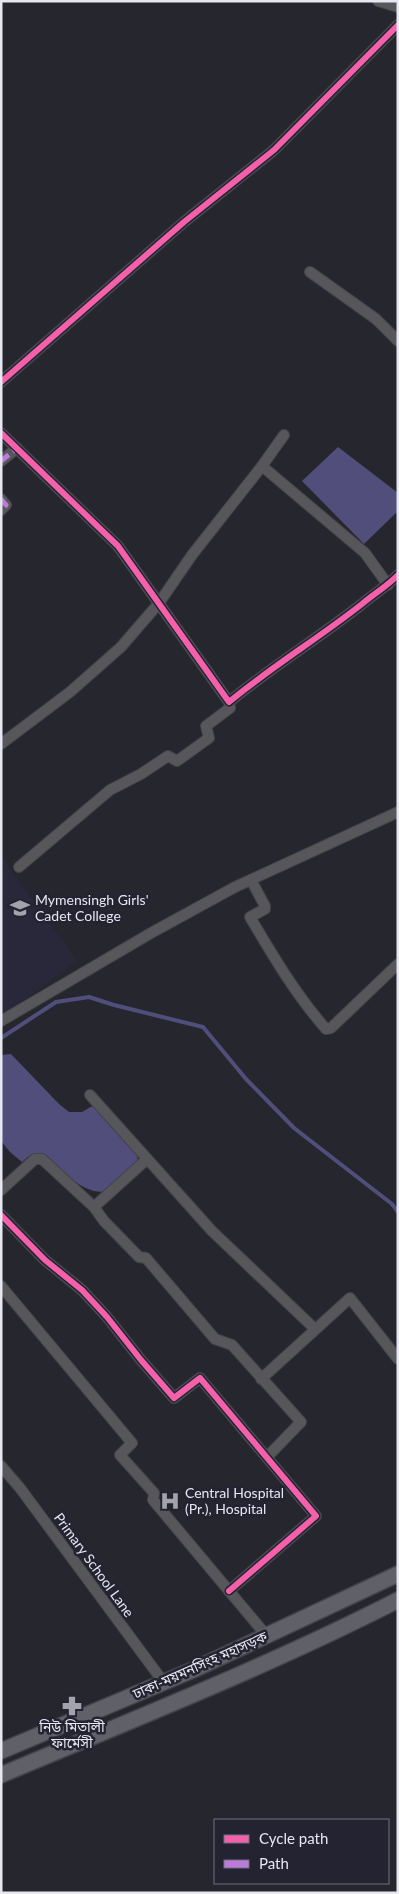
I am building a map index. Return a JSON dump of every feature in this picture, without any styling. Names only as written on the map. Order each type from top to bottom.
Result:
[{"type":"main road","name":"ঢাকা-ময়মনসিংহ মহাসড়ক","points":[[1,1751],[195,1669],[398,1574]]},
{"type":"main road","name":"ঢাকা-ময়মনসিংহ মহাসড়ক","points":[[1,1775],[330,1635],[398,1600]]},
{"type":"street","points":[[378,1],[398,6]]},
{"type":"street","points":[[1,382],[184,222],[274,150],[398,25]]},
{"type":"street","points":[[310,272],[376,319],[398,341]]},
{"type":"street","points":[[1,433],[56,484],[118,546],[229,702],[230,708],[206,726],[209,738],[177,761],[168,756],[141,774],[110,790],[19,866]]},
{"type":"street","points":[[1,744],[70,692],[114,653],[159,603],[192,555],[284,435]]},
{"type":"street","points":[[1,461],[17,448]]},
{"type":"street","points":[[262,466],[364,553],[388,585]]},
{"type":"street","points":[[1,499],[6,505],[1,510]]},
{"type":"street","points":[[229,702],[249,685],[330,629],[388,585],[398,575]]},
{"type":"street","points":[[1,1021],[151,933],[251,880],[398,812]]},
{"type":"street","points":[[251,880],[265,909],[250,917],[297,992],[326,1029],[331,1028],[398,964]]},
{"type":"street","points":[[90,1095],[212,1231],[315,1329]]},
{"type":"street","points":[[1,1190],[35,1158],[42,1159],[94,1207],[104,1221],[139,1257],[146,1258],[215,1339],[232,1345],[301,1422],[266,1457]]},
{"type":"street","points":[[94,1207],[147,1159]]},
{"type":"street","points":[[1,1215],[46,1260],[82,1290],[107,1317],[174,1398],[200,1378],[316,1516],[229,1591]]},
{"type":"street","points":[[1,1286],[132,1443],[120,1455],[154,1493],[153,1500],[266,1635]]},
{"type":"street","points":[[261,1379],[350,1298],[398,1359]]},
{"type":"street","name":"Primary School Lane","points":[[1,1466],[20,1488],[162,1682]]},
{"type":"shaded area","points":[[338,447],[398,493],[398,511],[364,544],[302,481]]},
{"type":"shaded area","name":"Mymensingh Girls' Cadet College","points":[[1,856],[77,961],[1,1017]]},
{"type":"shaded area","points":[[11,1054],[69,1112],[82,1112],[94,1105],[136,1152],[138,1160],[107,1191],[100,1192],[85,1188],[41,1155],[32,1155],[22,1162],[1,1141],[1,1055]]},
{"type":"waterway","points":[[1,1038],[56,1002],[89,997],[203,1027],[246,1079],[294,1128],[392,1204],[398,1212]]},
{"type":"marked path","points":[[1,461],[17,448]]},
{"type":"marked path","points":[[1,499],[6,505],[1,510]]},
{"type":"cycle path","points":[[1,382],[184,222],[274,150],[398,25]]},
{"type":"cycle path","points":[[1,433],[118,546],[229,702],[346,617],[398,575]]},
{"type":"cycle path","points":[[1,1215],[45,1260],[82,1290],[107,1317],[174,1398],[200,1378],[316,1516],[229,1591]]},
{"type":"place","name":"Mymensingh Girls' Cadet College","points":[[20,908]]},
{"type":"place","name":"Central Hospital (Pr.), Hospital","points":[[170,1501]]},
{"type":"place","name":"নিউ মিতালী ফার্মেসী","points":[[72,1706]]}]
